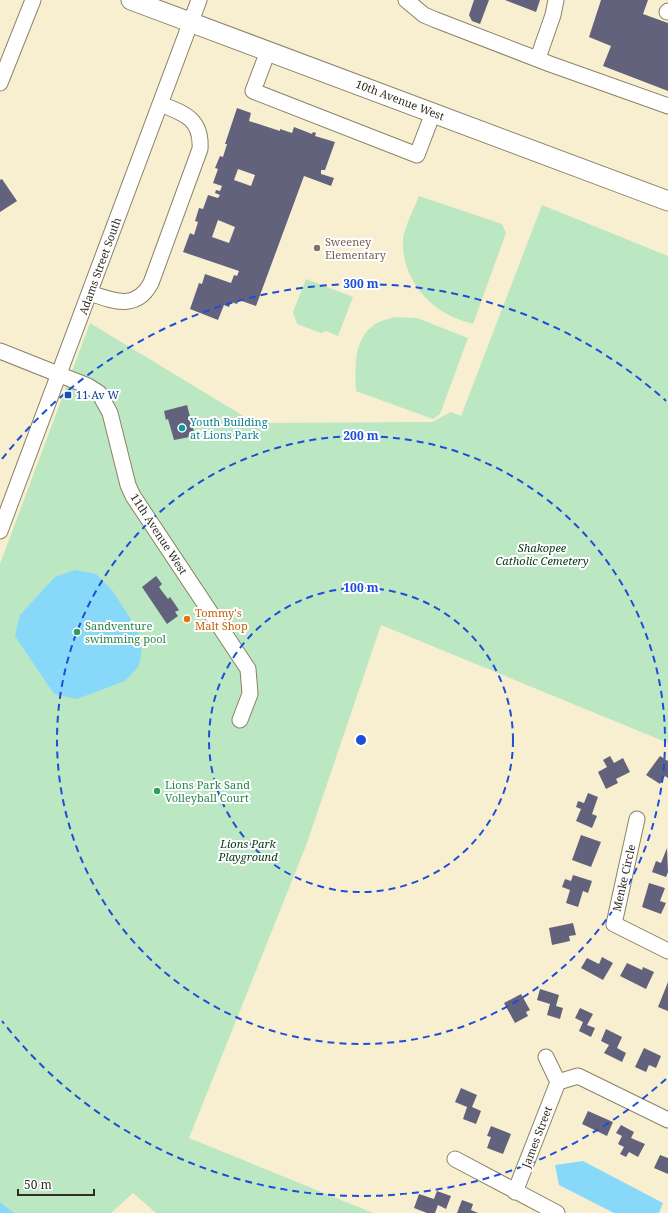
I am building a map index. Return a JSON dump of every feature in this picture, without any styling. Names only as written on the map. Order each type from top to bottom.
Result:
[{"type":"main road","name":"10th Avenue West","points":[[131,0],[668,201]]},
{"type":"street","points":[[0,83],[33,0]]},
{"type":"street","name":"Adams Street South","points":[[0,531],[199,0]]},
{"type":"street","points":[[406,0],[424,15],[436,20],[496,44],[668,106]]},
{"type":"street","points":[[538,58],[553,15],[556,0]]},
{"type":"street","points":[[268,51],[253,92],[417,155],[433,113]]},
{"type":"street","points":[[90,293],[116,302],[128,302],[147,290],[153,276],[200,149],[197,128],[189,117],[160,104]]},
{"type":"street","name":"11th Avenue West","points":[[0,351],[60,373],[88,386],[103,399],[110,413],[128,485],[133,496],[248,669],[250,694],[240,720]]},
{"type":"street","name":"Menke Circle","points":[[637,819],[614,924],[668,951]]},
{"type":"street","points":[[546,1057],[558,1082],[578,1076],[668,1119]]},
{"type":"street","name":"James Street","points":[[516,1192],[558,1082]]},
{"type":"street","points":[[455,1159],[557,1213]]},
{"type":"green space","points":[[419,196],[502,224],[506,233],[473,324],[451,316],[436,307],[420,291],[409,272],[403,250],[403,239]]},
{"type":"green space","points":[[542,205],[668,256],[668,743],[381,625],[307,843],[189,1138],[373,1213],[156,1213],[133,1193],[111,1213],[0,1213],[0,564],[90,323],[255,423],[432,422],[451,412],[461,416]]},
{"type":"green space","points":[[306,279],[353,297],[338,336],[326,331],[321,333],[297,324],[293,312]]},
{"type":"green space","points":[[395,317],[417,318],[468,338],[440,414],[433,419],[356,391],[355,372],[357,353],[363,336],[377,323]]},
{"type":"water","name":"Sandventure swimming pool","points":[[75,570],[96,574],[112,590],[136,627],[142,646],[139,666],[125,681],[77,699],[54,694],[15,636],[20,615],[55,577]]},
{"type":"water","points":[[583,1161],[663,1203],[659,1213],[614,1213],[559,1185],[555,1165]]},
{"type":"water","points":[[0,1202],[14,1213],[0,1213]]},
{"type":"building","points":[[474,0],[489,0],[480,24],[472,21],[469,15]]},
{"type":"building","points":[[505,0],[540,0],[536,12]]},
{"type":"building","points":[[601,0],[648,0],[643,14],[668,23],[668,91],[603,66],[611,46],[589,37]]},
{"type":"building","points":[[237,108],[251,113],[249,121],[280,131],[280,129],[292,133],[294,127],[312,134],[313,132],[316,133],[315,136],[335,142],[325,170],[321,170],[321,174],[334,178],[331,186],[304,176],[256,306],[239,300],[237,304],[231,302],[229,307],[224,305],[218,320],[190,309],[199,283],[202,284],[205,274],[231,283],[234,275],[237,276],[239,271],[183,252],[190,233],[194,235],[198,222],[195,221],[199,208],[203,209],[208,195],[218,198],[220,195],[215,193],[216,190],[220,191],[222,186],[213,183],[218,169],[215,168],[220,156],[223,157],[227,144],[225,144]],"holes":[[[238,169],[255,175],[251,186],[234,180]],[[218,220],[235,227],[229,243],[212,237]]]},
{"type":"building","points":[[2,179],[17,201],[0,212],[0,180]]},
{"type":"building","name":"Youth Building at Lions Park","points":[[187,405],[195,436],[174,440],[164,411]]},
{"type":"building","points":[[156,576],[162,584],[159,587],[168,599],[170,597],[179,610],[175,612],[178,616],[167,624],[142,587]]},
{"type":"building","points":[[610,756],[614,763],[623,758],[630,772],[616,779],[618,783],[606,789],[598,772],[607,767],[603,760]]},
{"type":"building","points":[[660,756],[668,761],[668,778],[665,776],[660,784],[646,775]]},
{"type":"building","points":[[588,793],[598,797],[592,814],[597,816],[592,828],[576,821],[581,809],[576,807],[578,801],[584,803]]},
{"type":"building","points":[[581,835],[601,842],[591,867],[572,860]]},
{"type":"building","points":[[667,848],[668,872],[666,877],[652,872],[656,861],[661,863]]},
{"type":"building","points":[[573,875],[592,881],[588,893],[583,891],[578,907],[566,903],[570,890],[562,887],[565,879],[571,881]]},
{"type":"building","points":[[649,883],[665,888],[660,901],[666,903],[661,914],[642,907]]},
{"type":"building","points":[[573,923],[576,935],[569,936],[570,941],[552,945],[549,928]]},
{"type":"building","points":[[602,957],[613,963],[603,980],[581,968],[587,958],[599,964]]},
{"type":"building","points":[[627,963],[642,970],[643,967],[654,972],[646,989],[620,976]]},
{"type":"building","points":[[668,982],[668,1011],[658,1007]]},
{"type":"building","points":[[540,989],[559,995],[556,1006],[563,1008],[560,1019],[547,1015],[550,1004],[537,1000]]},
{"type":"building","points":[[521,994],[530,1010],[526,1012],[528,1016],[515,1023],[504,1003]]},
{"type":"building","points":[[580,1008],[593,1014],[587,1025],[595,1028],[591,1037],[579,1031],[583,1022],[575,1018]]},
{"type":"building","points":[[606,1029],[622,1037],[617,1048],[626,1053],[622,1062],[604,1053],[609,1045],[601,1041]]},
{"type":"building","points":[[644,1048],[661,1056],[656,1068],[649,1065],[646,1072],[635,1067]]},
{"type":"building","points":[[461,1088],[477,1095],[472,1107],[481,1111],[476,1124],[463,1119],[467,1107],[455,1102]]},
{"type":"building","points":[[588,1111],[613,1122],[607,1136],[582,1124]]},
{"type":"building","points":[[621,1125],[634,1132],[631,1138],[645,1144],[638,1157],[629,1152],[626,1157],[620,1154],[624,1147],[618,1144],[622,1136],[616,1133]]},
{"type":"building","points":[[491,1126],[511,1134],[503,1154],[487,1148],[491,1137],[487,1136]]},
{"type":"building","points":[[660,1155],[668,1158],[668,1174],[654,1168]]},
{"type":"building","points":[[437,1191],[451,1196],[446,1209],[438,1205],[435,1213],[427,1213],[414,1208],[419,1194],[434,1199]]},
{"type":"building","points":[[462,1200],[473,1204],[471,1210],[478,1213],[457,1213]]},
{"type":"place","name":"Sweeney Elementary","points":[[317,248]]},
{"type":"place","name":"11 Av W","points":[[68,395]]},
{"type":"place","name":"Youth Building at Lions Park","points":[[182,428]]},
{"type":"place","name":"Tommy's Malt Shop","points":[[187,619]]},
{"type":"place","name":"Sandventure swimming pool","points":[[77,632]]},
{"type":"place","name":"Lions Park Sand Volleyball Court","points":[[157,791]]},
{"type":"park label","name":"Shakopee Catholic Cemetery","points":[[542,554]]},
{"type":"park label","name":"Lions Park Playground","points":[[248,850]]}]
